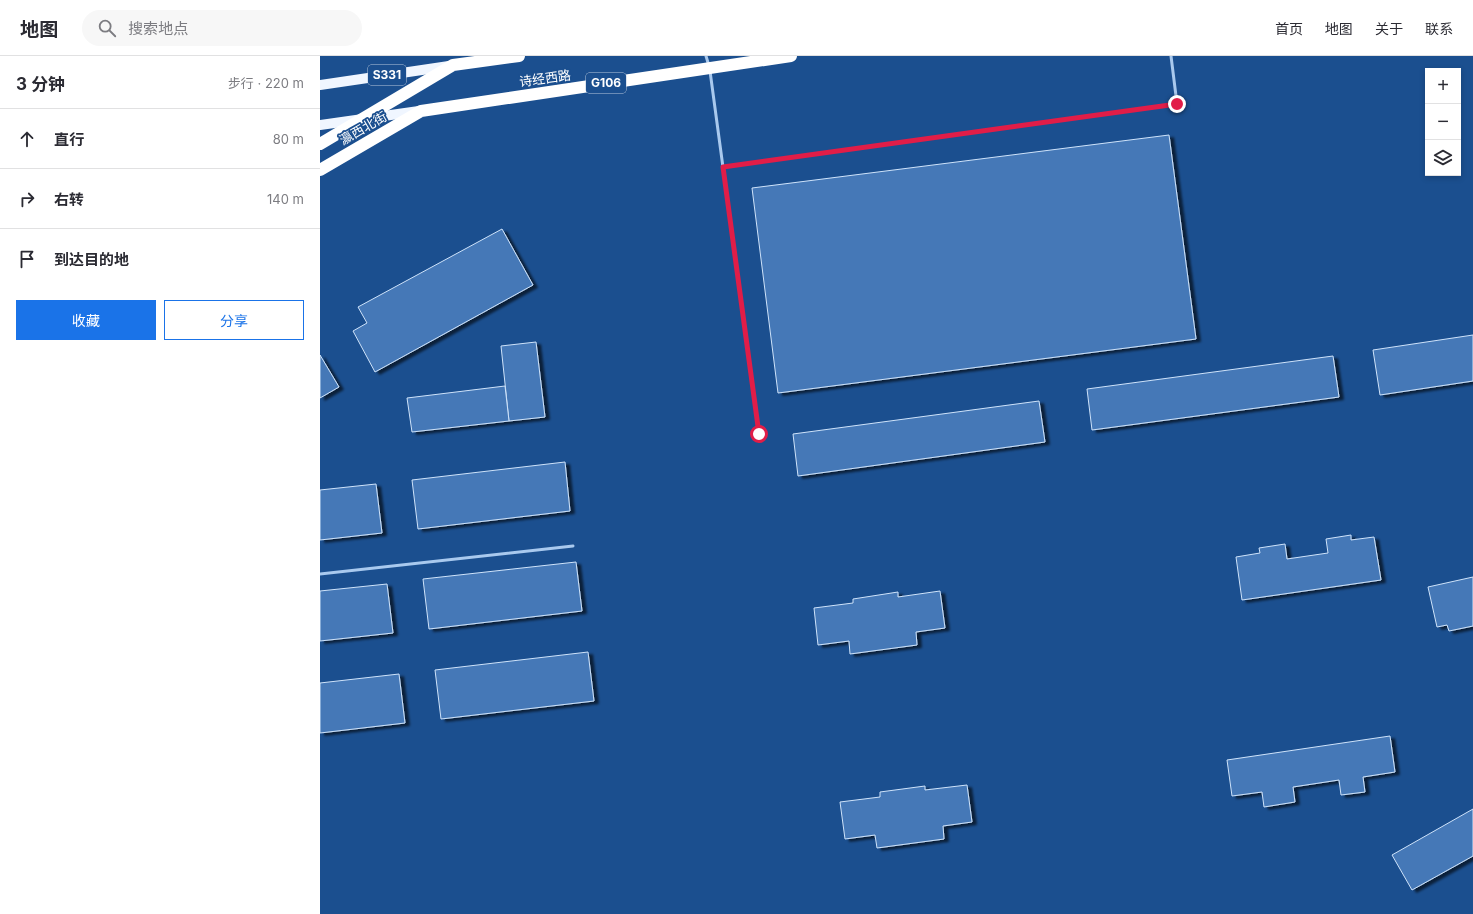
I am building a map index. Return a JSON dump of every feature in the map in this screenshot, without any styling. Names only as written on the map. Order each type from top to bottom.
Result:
[{"type":"highway","name":"诗经西路","points":[[453,65],[519,56]]},
{"type":"highway","name":"诗经西路","points":[[421,111],[791,56]]},
{"type":"highway","name":"瀛西北街","points":[[320,144],[453,65]]},
{"type":"highway","name":"瀛西北街","points":[[320,170],[421,111]]},
{"type":"main road","name":"S331","points":[[320,85],[453,65]]},
{"type":"main road","points":[[320,125],[421,111]]},
{"type":"lane","points":[[706,56],[723,167],[759,434]]},
{"type":"lane","points":[[723,167],[1177,104],[1171,56]]},
{"type":"lane","points":[[320,574],[573,546]]},
{"type":"building","points":[[1169,135],[1196,339],[778,393],[752,188]]},
{"type":"building","points":[[502,229],[533,285],[375,372],[353,331],[367,323],[358,307]]},
{"type":"building","points":[[1473,335],[1473,381],[1380,395],[1373,350]]},
{"type":"building","points":[[536,342],[545,417],[509,421],[501,346]]},
{"type":"building","points":[[320,355],[339,387],[320,398]]},
{"type":"building","points":[[1333,356],[1339,397],[1092,430],[1087,389]]},
{"type":"building","points":[[505,386],[509,421],[412,432],[407,398]]},
{"type":"building","points":[[1039,401],[1045,442],[798,476],[793,434]]},
{"type":"building","points":[[565,462],[570,511],[418,529],[412,480]]},
{"type":"building","points":[[376,484],[382,533],[320,540],[320,490]]},
{"type":"building","points":[[1351,535],[1351,540],[1374,537],[1381,580],[1242,600],[1236,557],[1260,553],[1259,548],[1285,544],[1287,559],[1328,553],[1326,539]]},
{"type":"building","points":[[576,562],[582,611],[429,629],[423,579]]},
{"type":"building","points":[[1473,577],[1473,626],[1449,631],[1447,625],[1437,627],[1428,587]]},
{"type":"building","points":[[387,584],[393,633],[320,641],[320,591]]},
{"type":"building","points":[[940,591],[945,628],[916,632],[917,645],[850,654],[849,641],[818,645],[814,608],[853,603],[853,599],[898,592],[898,597]]},
{"type":"building","points":[[588,652],[594,701],[441,719],[435,670]]},
{"type":"building","points":[[399,674],[405,723],[320,733],[320,683]]},
{"type":"building","points":[[1390,736],[1395,772],[1363,777],[1365,792],[1341,795],[1339,780],[1293,787],[1295,802],[1264,807],[1262,792],[1232,796],[1227,760]]},
{"type":"building","points":[[967,785],[972,822],[943,826],[944,839],[877,848],[875,835],[845,839],[840,802],[880,797],[880,792],[925,786],[925,790]]},
{"type":"building","points":[[1473,809],[1473,856],[1412,890],[1392,855]]},
{"type":"route","points":[[759,434],[723,167],[1177,104]]}]
